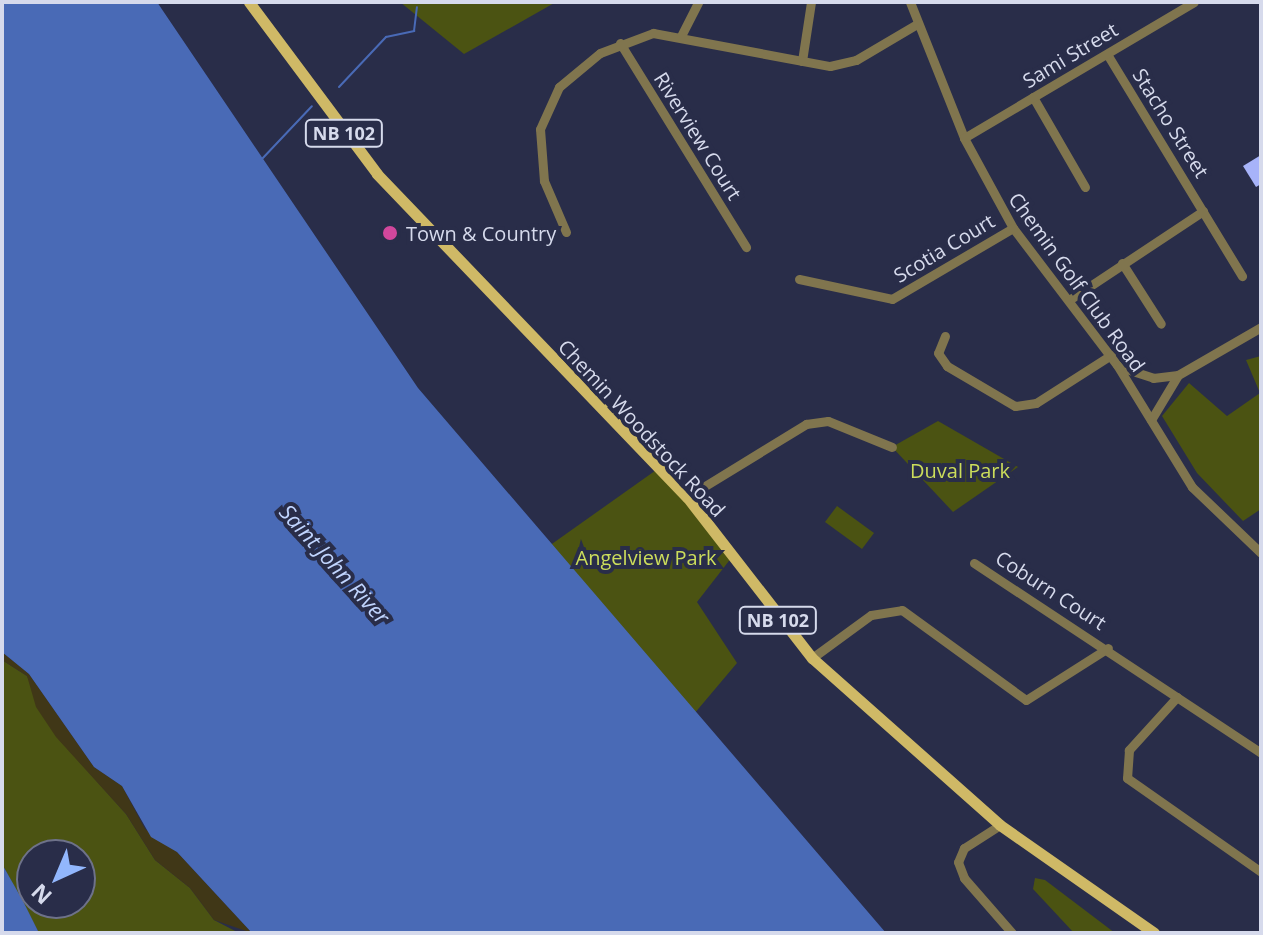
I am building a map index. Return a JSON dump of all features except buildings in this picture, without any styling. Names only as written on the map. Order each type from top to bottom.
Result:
[{"type":"main road","name":"Chemin Woodstock Road","points":[[249,2],[377,174],[687,497],[812,658],[1000,825],[1154,933]]},
{"type":"street","points":[[681,36],[698,2]]},
{"type":"street","points":[[802,61],[811,2]]},
{"type":"street","name":"Chemin Golf Club Road","points":[[910,2],[964,138],[1013,228],[1111,355],[1201,499],[1261,553]]},
{"type":"street","name":"Sami Street","points":[[964,138],[1194,2]]},
{"type":"street","points":[[566,232],[541,168],[540,129],[567,78],[620,43],[653,33],[681,36],[830,66],[856,60],[917,24]]},
{"type":"street","name":"Riverview Court","points":[[620,43],[746,247]]},
{"type":"street","name":"Stacho Street","points":[[1107,54],[1242,276]]},
{"type":"street","points":[[1033,97],[1085,187]]},
{"type":"street","points":[[1069,300],[1203,211]]},
{"type":"street","name":"Scotia Court","points":[[799,279],[892,299],[1013,228]]},
{"type":"street","points":[[1122,263],[1161,324]]},
{"type":"street","points":[[1117,365],[1153,378],[1178,375],[1261,327]]},
{"type":"street","points":[[945,336],[938,353],[947,366],[1015,406],[1036,403],[1111,355]]},
{"type":"street","points":[[1151,420],[1178,375]]},
{"type":"street","points":[[687,497],[806,424],[828,421],[892,447]]},
{"type":"street","name":"Coburn Court","points":[[974,563],[1108,648],[1261,753]]},
{"type":"street","points":[[812,658],[871,615],[902,610],[1026,700],[1108,648]]},
{"type":"street","points":[[1177,697],[1129,750],[1127,778],[1261,872]]},
{"type":"street","points":[[1000,825],[964,848],[958,862],[964,878],[1012,933]]},
{"type":"green space","points":[[400,2],[556,2],[464,54]]},
{"type":"green space","points":[[1261,356],[1261,509],[1243,521],[1197,473],[1162,416],[1189,383],[1227,416],[1260,393],[1246,360]]},
{"type":"green space","name":"Duval Park","points":[[938,421],[1018,467],[953,512],[892,447]]},
{"type":"green space","name":"Angelview Park","points":[[659,468],[732,557],[697,602],[737,663],[694,714],[549,546]]},
{"type":"green space","points":[[837,506],[874,533],[862,549],[825,522]]},
{"type":"green space","points":[[2,660],[27,676],[56,736],[126,814],[155,860],[190,888],[214,920],[239,933],[39,933],[31,919],[96,919],[96,839],[16,839],[16,890],[2,864]]},
{"type":"green space","points":[[1035,878],[1045,880],[1115,933],[1074,933],[1033,889]]},
{"type":"sand","points":[[2,652],[29,674],[94,767],[122,786],[145,829],[177,852],[252,933],[214,920],[190,888],[155,860],[126,814],[56,737],[36,707],[27,676],[2,660]]},
{"type":"water","name":"Saint John River","points":[[2,2],[157,2],[418,388],[886,933],[252,933],[177,852],[151,837],[122,786],[94,767],[29,674],[2,652]]},
{"type":"water","points":[[2,864],[16,889],[16,919],[32,919],[39,933],[2,933]]},
{"type":"waterway","points":[[339,87],[386,37],[414,31],[417,7]]},
{"type":"waterway","points":[[261,160],[312,106]]},
{"type":"place","name":"Town & Country","points":[[390,233]]}]
